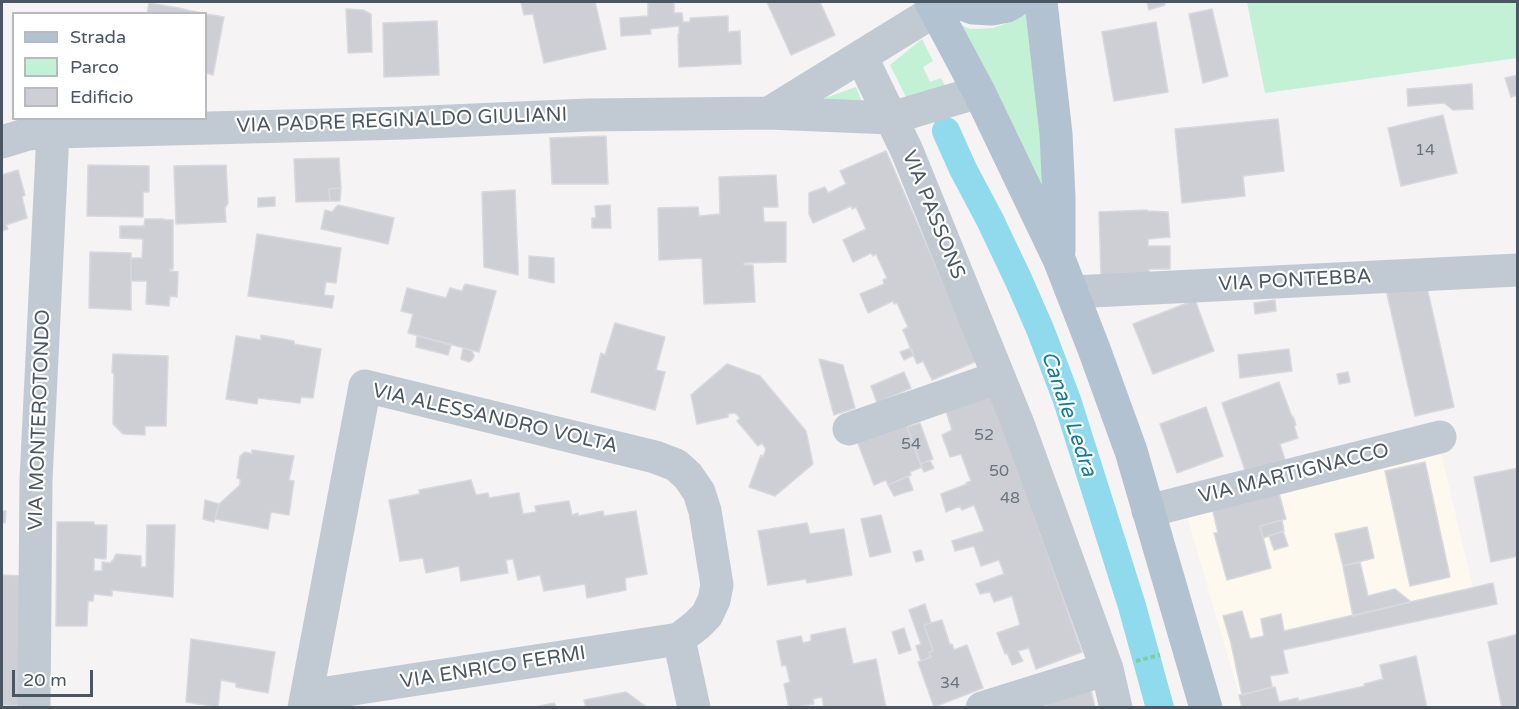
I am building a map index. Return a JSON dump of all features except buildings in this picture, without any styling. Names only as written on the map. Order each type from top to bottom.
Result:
[{"type":"main road","points":[[941,4],[992,9],[1014,2]]},
{"type":"main road","points":[[1041,2],[1056,134],[1059,259]]},
{"type":"main road","points":[[941,4],[979,92],[1059,259],[1072,292],[1131,451],[1206,708]]},
{"type":"street","points":[[769,113],[941,4]]},
{"type":"street","name":"VIA PASSONS","points":[[861,56],[907,151],[1018,424],[1121,665],[1116,708]]},
{"type":"street","name":"VIA PADRE REGINALDO GIULIANI","points":[[2,142],[28,134],[53,132],[405,123],[588,115],[769,113],[891,117],[979,92]]},
{"type":"street","name":"VIA MONTEROTONDO","points":[[34,708],[36,480],[53,132]]},
{"type":"street","name":"VIA PONTEBBA","points":[[1072,292],[1518,270]]},
{"type":"street","points":[[849,429],[999,377]]},
{"type":"street","name":"VIA ALESSANDRO VOLTA","points":[[306,702],[365,386],[655,457],[676,465],[688,476],[699,492],[705,511],[717,585],[714,600],[707,615],[679,639]]},
{"type":"street","name":"VIA MARTIGNACCO","points":[[1148,511],[1440,437]]},
{"type":"street","points":[[679,639],[694,708]]},
{"type":"street","name":"VIA ENRICO FERMI","points":[[306,702],[679,639]]},
{"type":"street","points":[[982,708],[1121,665]]},
{"type":"path","points":[[1121,665],[1164,654]]},
{"type":"shaded area","points":[[1441,453],[1473,588],[1285,631],[1283,650],[1288,673],[1271,676],[1272,687],[1239,695],[1185,509]]},
{"type":"green space","points":[[1247,2],[1517,2],[1517,58],[1265,93]]},
{"type":"green space","points":[[1029,8],[1046,213],[956,23],[971,29],[993,28],[1010,22]]},
{"type":"green space","points":[[922,39],[933,61],[923,67],[930,82],[941,78],[948,91],[906,97],[890,65]]},
{"type":"green space","points":[[856,87],[863,105],[814,102]]},
{"type":"waterway","name":"Canale Ledra","points":[[946,131],[1019,281],[1067,400],[1132,606],[1160,708]]}]
